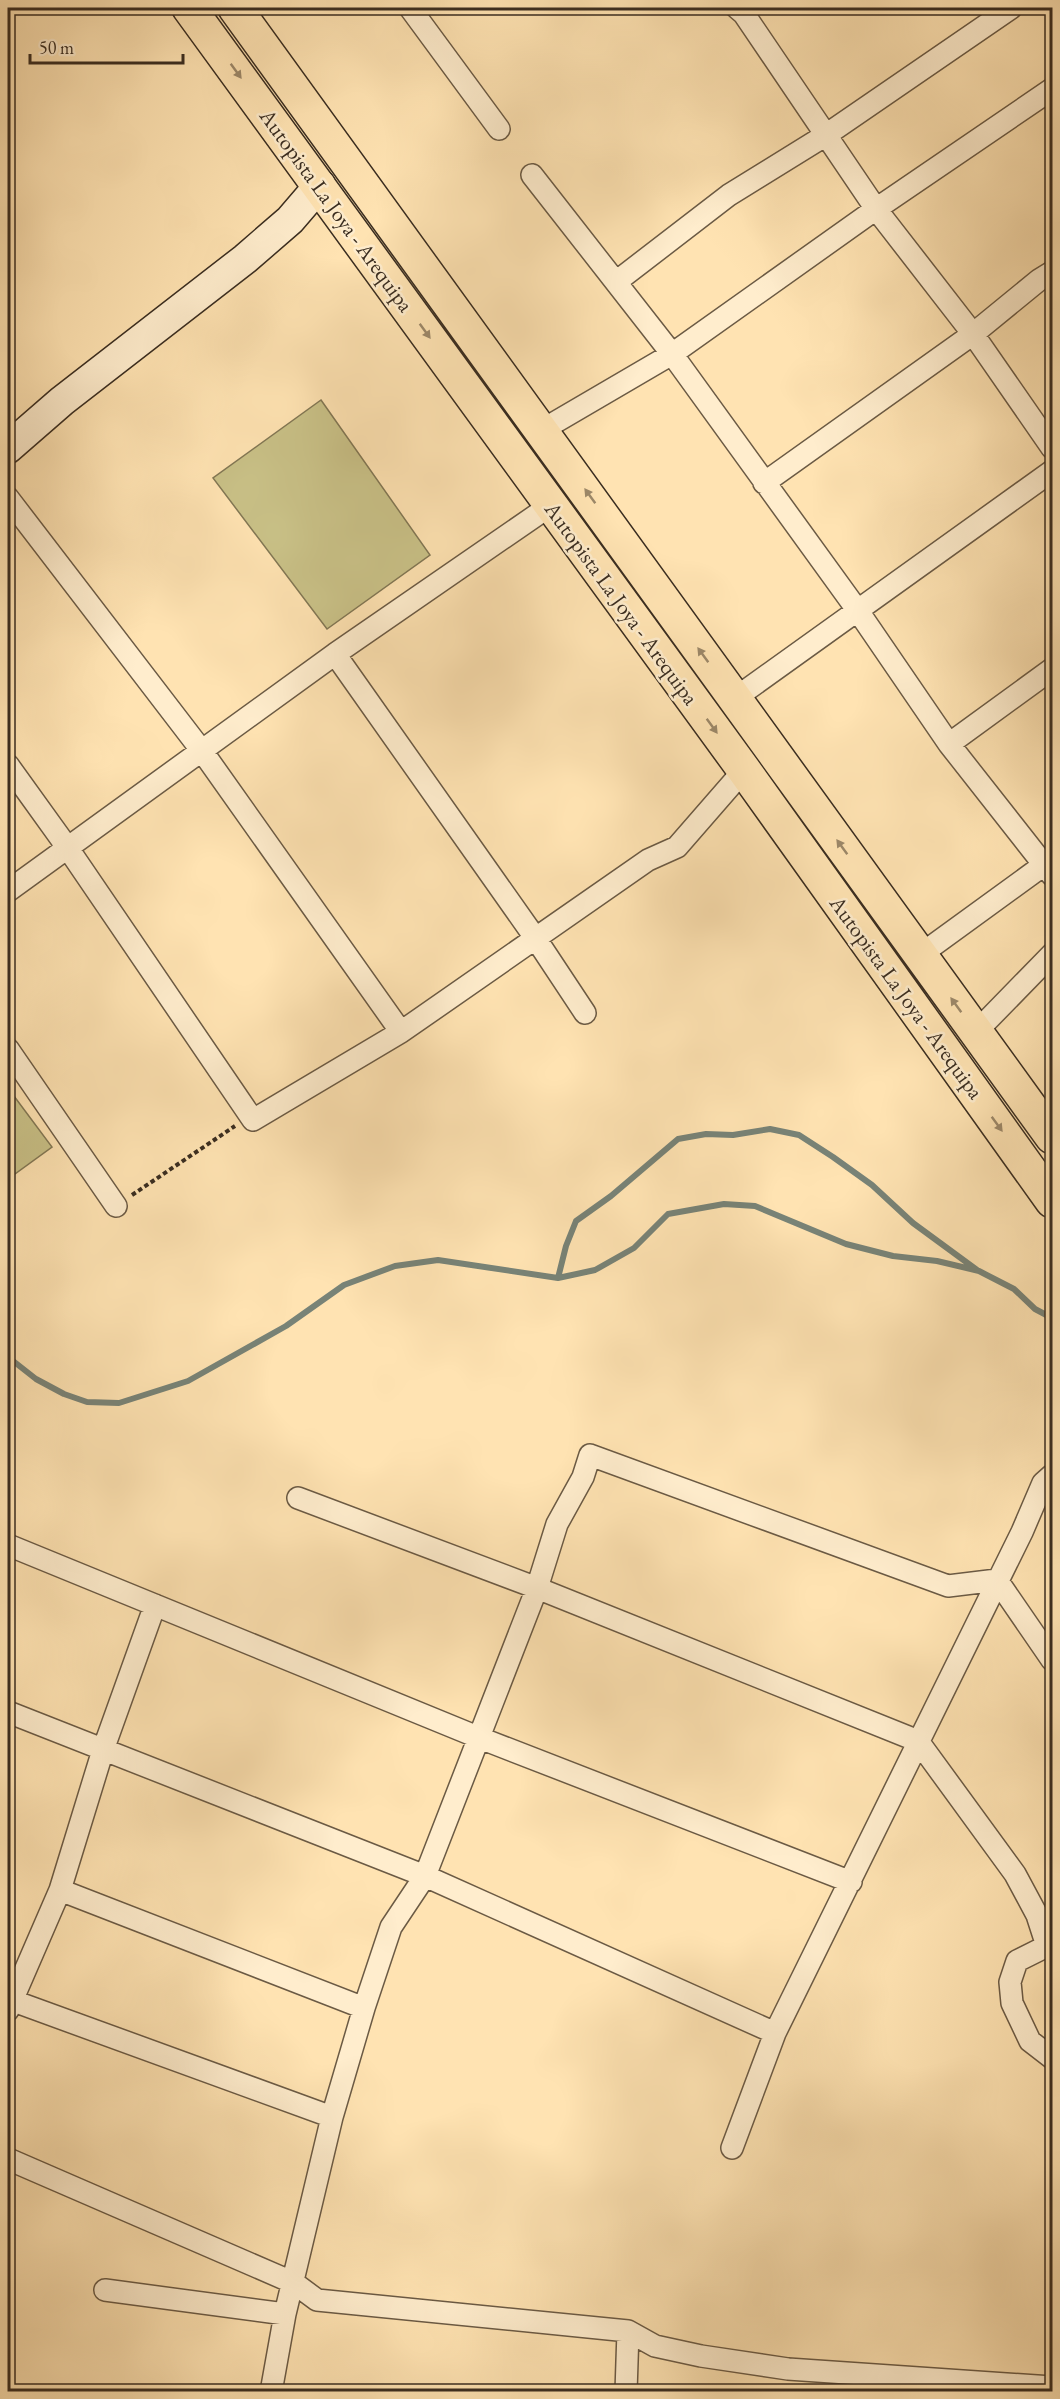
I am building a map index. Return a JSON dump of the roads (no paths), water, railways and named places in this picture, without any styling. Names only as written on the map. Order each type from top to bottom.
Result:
[{"type":"main road","name":"Autopista La Joya - Arequipa","points":[[189,8],[744,770],[1053,1201]]},
{"type":"main road","name":"Autopista La Joya - Arequipa","points":[[235,8],[543,430],[734,699],[1053,1137]]},
{"type":"street","points":[[410,8],[498,129]]},
{"type":"street","points":[[616,282],[729,195],[826,135],[1011,8]]},
{"type":"street","points":[[745,10],[876,209],[973,334],[1053,448]]},
{"type":"street","points":[[543,430],[672,354],[876,209],[1053,89]]},
{"type":"street","points":[[532,175],[672,354],[858,611],[949,744],[1050,866],[920,955]]},
{"type":"street","points":[[8,448],[62,401],[245,259],[290,220],[320,185]]},
{"type":"street","points":[[764,483],[973,334],[1039,280],[1053,272]]},
{"type":"street","points":[[734,699],[1053,471]]},
{"type":"street","points":[[8,498],[202,752],[400,1032]]},
{"type":"street","points":[[8,891],[335,654],[551,505]]},
{"type":"street","points":[[335,654],[536,939],[585,1013]]},
{"type":"street","points":[[949,744],[1053,669]]},
{"type":"street","points":[[8,765],[67,847],[253,1120],[400,1032],[648,860],[676,847],[744,770]]},
{"type":"street","points":[[976,1032],[1053,954]]},
{"type":"street","points":[[8,1049],[116,1206]]},
{"type":"street","points":[[271,2391],[285,2314],[332,2117],[391,1927],[425,1876],[537,1588],[557,1524],[583,1477],[590,1455],[948,1586],[997,1580]]},
{"type":"street","points":[[732,2148],[776,2033],[1022,1532],[1043,1483],[1053,1475]]},
{"type":"street","points":[[298,1498],[537,1588],[918,1741],[1015,1874],[1050,1944],[1017,1961],[1011,1982],[1012,2003],[1030,2041],[1053,2058]]},
{"type":"street","points":[[8,1545],[480,1738],[851,1882]]},
{"type":"street","points":[[997,1580],[1053,1660]]},
{"type":"street","points":[[155,1605],[103,1750],[60,1890],[9,2003],[332,2117]]},
{"type":"street","points":[[8,1712],[425,1876],[776,2033]]},
{"type":"street","points":[[60,1890],[364,2008]]},
{"type":"street","points":[[8,2159],[294,2283],[317,2300],[628,2331],[655,2346],[701,2356],[788,2369],[1053,2387]]},
{"type":"street","points":[[105,2290],[285,2314]]},
{"type":"street","points":[[626,2391],[628,2331]]},
{"type":"waterway","points":[[558,1278],[566,1246],[576,1221],[611,1196],[678,1139],[706,1134],[733,1135],[770,1129],[799,1135],[833,1157],[872,1185],[913,1223],[977,1270]]},
{"type":"waterway","points":[[8,1357],[36,1379],[64,1394],[87,1402],[119,1403],[188,1381],[286,1326],[344,1285],[395,1266],[438,1260],[558,1278],[595,1270],[634,1248],[668,1214],[724,1204],[755,1206],[846,1244],[893,1256],[937,1261],[979,1271],[1014,1289],[1035,1309],[1052,1318]]}]
